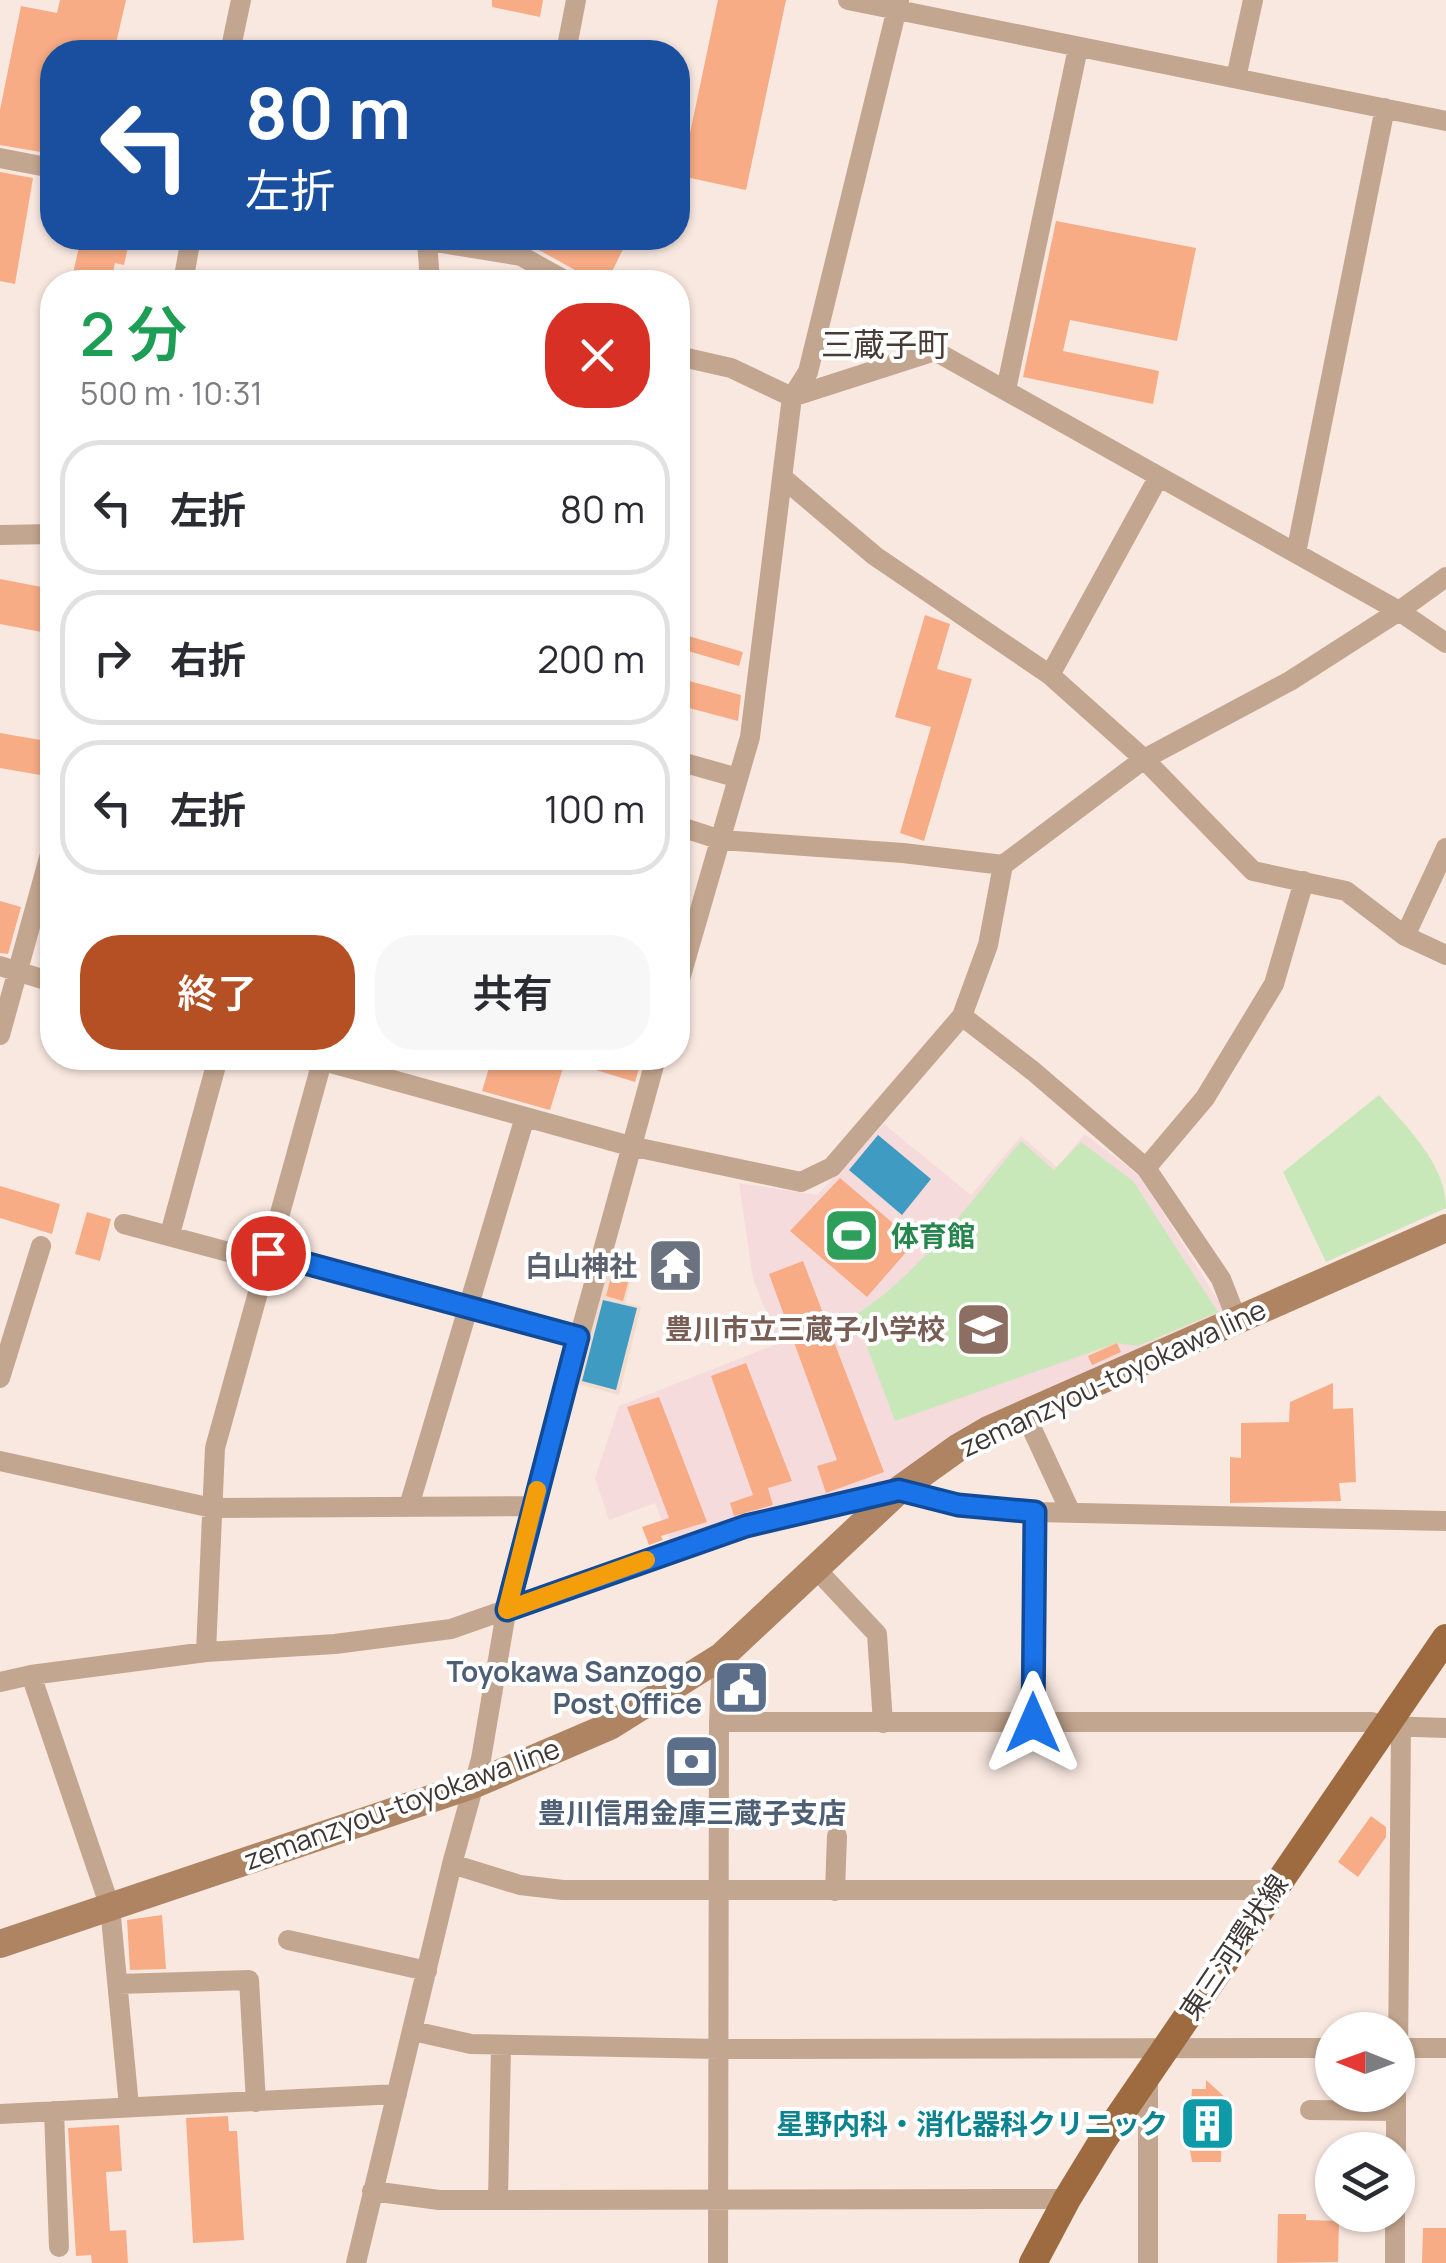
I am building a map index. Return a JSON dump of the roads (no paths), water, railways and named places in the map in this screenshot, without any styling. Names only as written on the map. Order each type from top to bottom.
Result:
[{"type":"main road","name":"zemanzyou-toyokawa line","points":[[0,1944],[475,1784],[610,1726],[722,1656],[899,1490],[959,1446],[1446,1228]]},
{"type":"main road","name":"東三河環状線","points":[[1034,2263],[1067,2199],[1148,2074],[1273,1890],[1393,1727],[1446,1638]]},
{"type":"street","points":[[232,40],[240,0]]},
{"type":"street","points":[[568,40],[576,0]]},
{"type":"street","points":[[848,0],[898,5],[1078,48],[1446,121]]},
{"type":"street","points":[[1236,78],[1253,0]]},
{"type":"street","points":[[690,945],[750,737],[792,397],[808,372],[898,5]]},
{"type":"street","points":[[1006,390],[1078,48]]},
{"type":"street","points":[[1296,553],[1385,108]]},
{"type":"street","points":[[0,158],[40,166]]},
{"type":"street","points":[[527,250],[553,270]]},
{"type":"street","points":[[690,359],[731,368],[792,397],[936,351],[1400,611],[1446,643]]},
{"type":"street","points":[[784,478],[875,556],[1050,675],[1144,759],[1254,870],[1346,891],[1405,936],[1446,955]]},
{"type":"street","points":[[1050,675],[1158,478]]},
{"type":"street","points":[[0,535],[40,534]]},
{"type":"street","points":[[362,1070],[630,1146],[801,1182],[832,1167],[962,1016],[988,945],[1003,865],[1144,759],[1290,681],[1446,577]]},
{"type":"street","points":[[690,764],[738,778]]},
{"type":"street","points":[[690,830],[721,840],[903,852],[1003,865]]},
{"type":"street","points":[[1405,936],[1446,848]]},
{"type":"street","points":[[0,1035],[9,969],[40,881]]},
{"type":"street","points":[[1146,1168],[1205,1098],[1274,984],[1304,881]]},
{"type":"street","points":[[9,969],[40,978]]},
{"type":"street","points":[[962,1016],[1146,1168],[1221,1280],[1237,1320]]},
{"type":"street","points":[[170,1234],[215,1070]]},
{"type":"street","points":[[206,1652],[215,1448],[317,1070]]},
{"type":"street","points":[[356,2263],[452,1864],[475,1784],[507,1610],[652,1070]]},
{"type":"street","points":[[410,1506],[525,1117]]},
{"type":"street","points":[[124,1224],[469,1306],[578,1337]]},
{"type":"street","points":[[0,1378],[41,1246]]},
{"type":"street","points":[[1025,1414],[1070,1511]]},
{"type":"street","points":[[0,1461],[212,1508],[533,1506]]},
{"type":"street","points":[[0,1682],[206,1652],[335,1644],[451,1629],[746,1526],[899,1490],[958,1505],[1035,1512],[1446,1521]]},
{"type":"street","points":[[1033,1723],[1035,1512]]},
{"type":"street","points":[[817,1570],[877,1634],[883,1723]]},
{"type":"street","points":[[718,2263],[722,1656]]},
{"type":"street","points":[[31,1675],[110,1907],[129,2106]]},
{"type":"street","points":[[719,1722],[1372,1722],[1393,1727],[1446,1728]]},
{"type":"street","points":[[1393,1727],[1397,2012]]},
{"type":"street","points":[[835,1891],[837,1836]]},
{"type":"street","points":[[452,1864],[520,1884],[563,1890],[1273,1890]]},
{"type":"street","points":[[288,1940],[427,1971]]},
{"type":"street","points":[[118,1984],[249,1980],[256,2102]]},
{"type":"street","points":[[413,2031],[470,2044],[501,2045],[720,2049],[1315,2048]]},
{"type":"street","points":[[498,2199],[501,2045]]},
{"type":"street","points":[[1415,2050],[1446,2048]]},
{"type":"street","points":[[1148,2074],[1148,2263]]},
{"type":"street","points":[[0,2114],[397,2094]]},
{"type":"street","points":[[54,2110],[59,2247]]},
{"type":"street","points":[[1310,2110],[1315,2110]]},
{"type":"street","points":[[372,2191],[439,2200],[1067,2199]]},
{"type":"street","points":[[1395,2263],[1396,2232]]},
{"type":"water","points":[[878,1135],[931,1179],[902,1215],[849,1170]]},
{"type":"water","points":[[603,1300],[637,1308],[616,1390],[582,1381]]},
{"type":"place","name":"体育館","points":[[852,1236]]},
{"type":"place","name":"白山神社","points":[[676,1266]]},
{"type":"place","name":"豊川市立三蔵子小学校","points":[[984,1329]]},
{"type":"place","name":"Toyokawa Sanzogo Post Office","points":[[741,1688]]},
{"type":"place","name":"豊川信用金庫三蔵子支店","points":[[692,1762]]},
{"type":"place","name":"星野内科・消化器科クリニック","points":[[1207,2124]]},
{"type":"district","name":"三蔵子町","points":[[885,345]]}]
